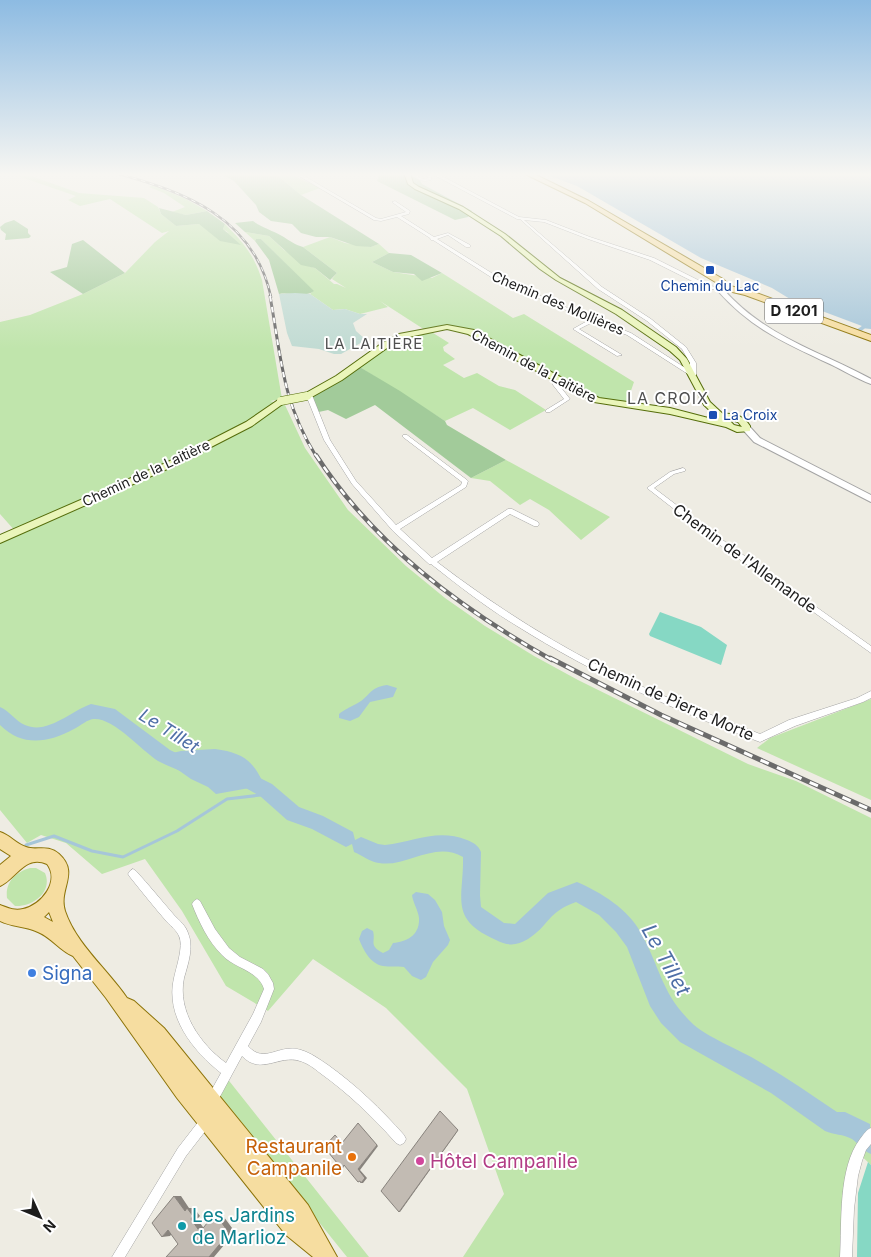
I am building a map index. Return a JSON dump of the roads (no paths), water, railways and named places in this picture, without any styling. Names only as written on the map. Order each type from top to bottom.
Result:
[{"type":"main road","points":[[499,232],[558,279],[596,299],[660,339],[683,359],[693,375],[697,387],[710,406],[725,420],[741,420],[746,425],[743,429]]},
{"type":"main road","points":[[636,232],[723,285]]},
{"type":"main road","points":[[642,232],[700,266],[723,285]]},
{"type":"main road","name":"D 1201","points":[[723,285],[737,287],[871,336]]},
{"type":"main road","name":"Chemin de la Laitière","points":[[0,539],[171,464],[249,424],[274,404],[308,396],[358,366],[395,339],[447,327],[465,330],[603,402],[670,411],[713,422],[725,420]]},
{"type":"main road","points":[[0,839],[10,848],[28,856],[47,856],[54,860],[59,867],[61,876],[54,896],[39,911],[7,918]]},
{"type":"main road","points":[[0,878],[9,867],[28,856]]},
{"type":"main road","points":[[54,896],[60,920],[86,961]]},
{"type":"main road","points":[[7,918],[44,925],[56,933],[86,961],[112,992],[149,1046],[190,1097],[209,1110]]},
{"type":"main road","points":[[112,992],[158,1034],[209,1110],[293,1228],[323,1253]]},
{"type":"street","name":"Chemin des Mollières","points":[[421,232],[496,278],[592,320],[630,334],[693,375]]},
{"type":"street","points":[[535,232],[600,288],[649,320],[684,348],[693,363],[693,375]]},
{"type":"street","points":[[573,232],[650,258],[706,286],[723,285],[748,317],[780,339],[871,382]]},
{"type":"street","points":[[432,239],[448,234],[468,246]]},
{"type":"street","points":[[592,320],[575,329],[620,355]]},
{"type":"street","points":[[548,410],[567,399],[556,385],[557,378]]},
{"type":"street","name":"Chemin de Pierre Morte","points":[[308,396],[330,448],[365,496],[431,562],[477,597],[606,674],[760,738],[792,723],[860,700],[871,694]]},
{"type":"street","points":[[743,429],[753,437],[871,499]]},
{"type":"street","points":[[395,528],[464,486],[465,481],[405,436]]},
{"type":"street","name":"Chemin de l'Allemande","points":[[683,470],[664,478],[650,488],[871,650]]},
{"type":"street","points":[[431,562],[510,511],[536,524]]},
{"type":"street","points":[[133,874],[184,934],[184,953],[178,986],[178,1006],[183,1019],[197,1041],[215,1062],[224,1069],[229,1068]]},
{"type":"street","points":[[118,1257],[209,1110],[229,1068],[263,1006],[269,989],[268,984],[260,973],[236,960],[224,950],[213,935],[197,904]]},
{"type":"street","points":[[241,1047],[248,1056],[257,1061],[292,1053],[310,1059],[364,1100],[400,1138]]},
{"type":"street","points":[[846,1257],[853,1169],[858,1153],[871,1134]]},
{"type":"waterway","points":[[854,334],[862,328]]},
{"type":"waterway","name":"Le Tillet","points":[[0,714],[18,730],[27,734],[37,735],[56,730],[91,711],[109,714],[164,755],[183,764]]},
{"type":"waterway","name":"Le Tillet","points":[[248,780],[266,790],[293,814],[317,822],[346,838]]},
{"type":"waterway","points":[[26,845],[54,836],[92,851],[123,857],[177,831],[227,799],[270,794]]},
{"type":"waterway","name":"Le Tillet","points":[[361,846],[380,854],[394,853],[432,843],[454,844],[467,849],[472,852],[473,859],[470,895],[473,912],[488,925],[510,935],[518,934],[524,930],[554,900],[577,892],[606,908],[623,925],[634,940],[658,998],[669,1015],[688,1034],[779,1085],[833,1123],[845,1124],[862,1132],[871,1142]]},
{"type":"railway","points":[[236,232],[249,247],[262,270],[271,297]]},
{"type":"railway","points":[[270,296],[280,359],[289,397],[296,417],[316,456]]},
{"type":"railway","points":[[316,455],[339,488],[364,518],[421,572],[484,619],[552,660]]},
{"type":"railway","points":[[550,658],[661,715],[871,810]]},
{"type":"place","name":"Chemin du Lac","points":[[710,270]]},
{"type":"place","name":"La Croix","points":[[713,415]]},
{"type":"place","name":"Signa","points":[[32,973]]},
{"type":"place","name":"Restaurant Campanile","points":[[352,1157]]},
{"type":"place","name":"Hôtel Campanile","points":[[420,1161]]},
{"type":"place","name":"Les Jardins de Marlioz","points":[[182,1226]]},
{"type":"district","name":"LA LAITIÈRE","points":[[374,344]]},
{"type":"district","name":"LA CROIX","points":[[668,398]]}]
